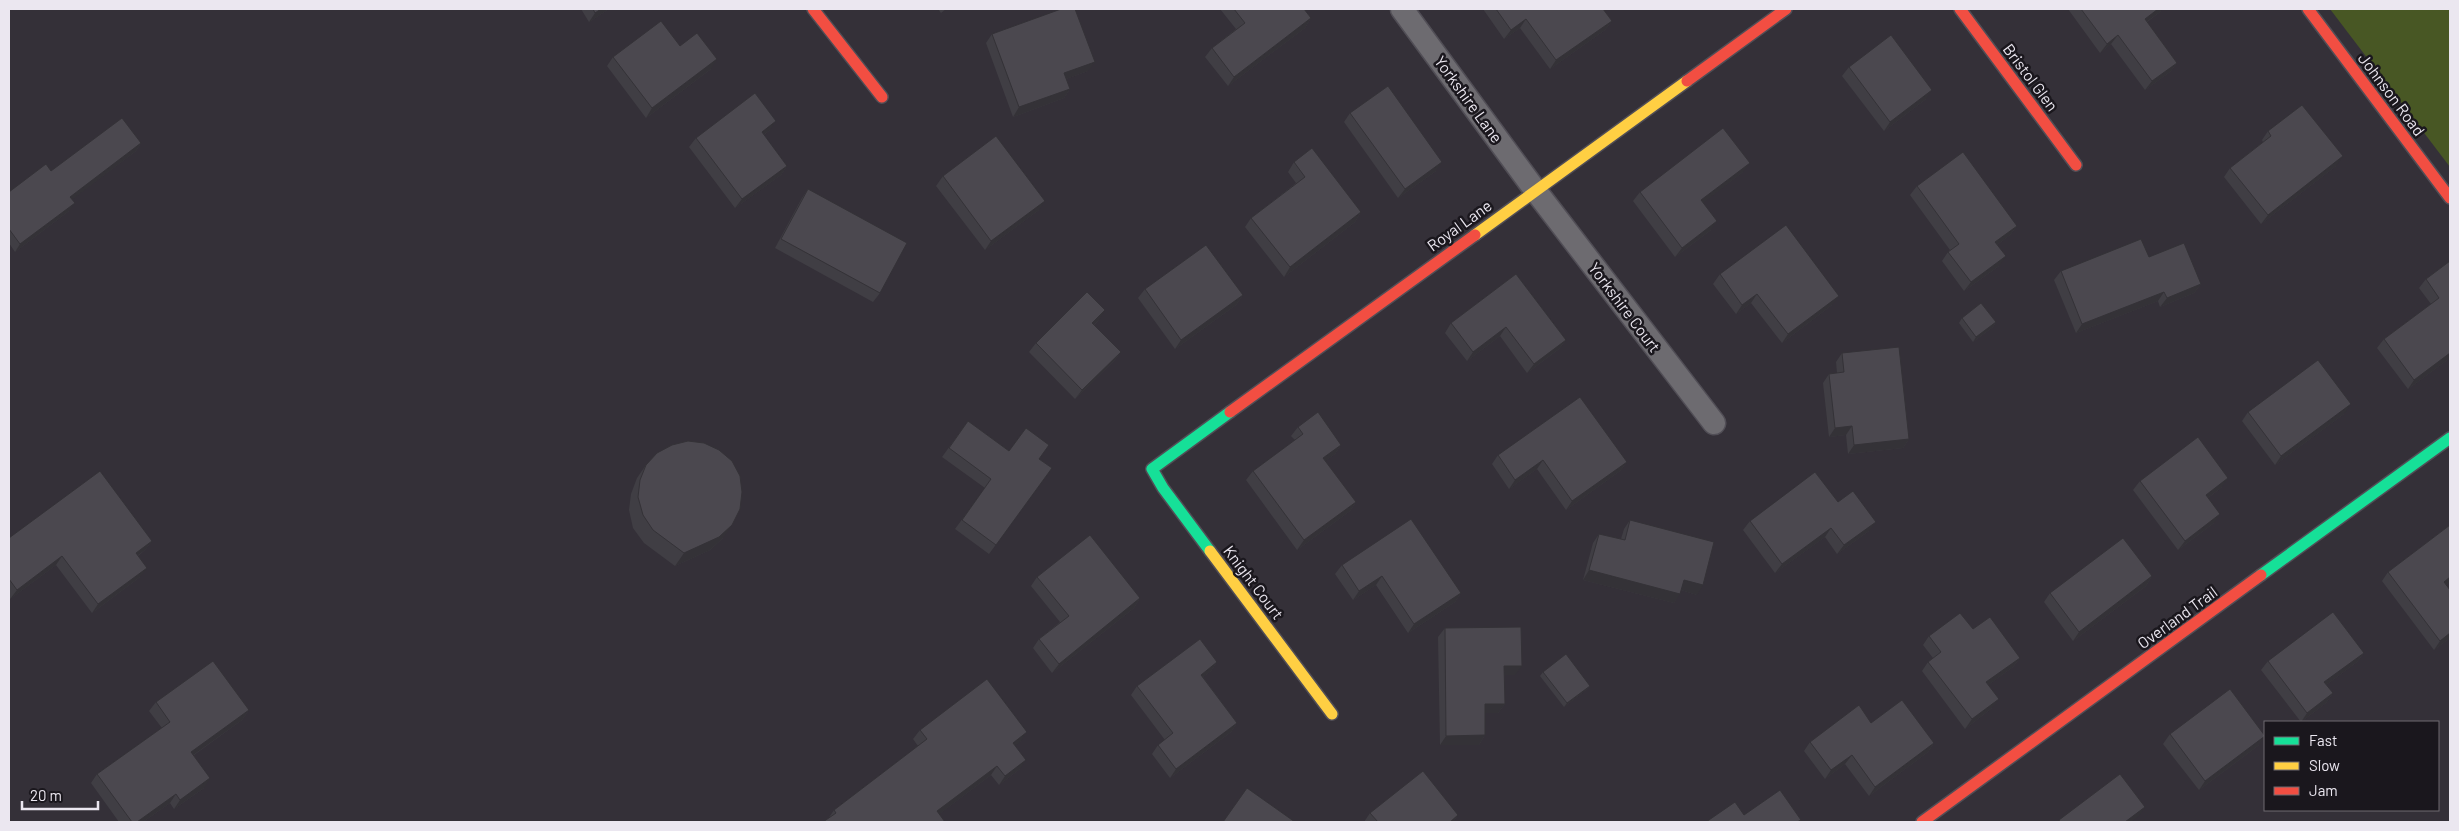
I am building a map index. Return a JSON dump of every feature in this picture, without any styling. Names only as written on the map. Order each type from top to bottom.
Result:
[{"type":"street","points":[[813,9],[882,97]]},
{"type":"street","name":"Yorkshire Lane","points":[[1402,9],[1535,190]]},
{"type":"street","name":"Royal Lane","points":[[1152,469],[1786,9]]},
{"type":"street","name":"Bristol Glen","points":[[1960,9],[2076,165]]},
{"type":"street","name":"Johnson Road","points":[[2308,9],[2450,198]]},
{"type":"street","name":"Yorkshire Court","points":[[1535,190],[1714,423]]},
{"type":"street","name":"Overland Trail","points":[[1922,822],[2450,438]]},
{"type":"street","name":"Knight Court","points":[[1152,469],[1169,496],[1332,714]]},
{"type":"green space","points":[[2330,9],[2450,9],[2450,167]]},
{"type":"building","points":[[593,9],[601,9],[595,13]]},
{"type":"building","points":[[1061,9],[1075,9],[1095,62],[1064,73],[1070,89],[1019,107],[992,34]]},
{"type":"building","points":[[1234,9],[1304,9],[1311,18],[1234,77],[1212,48],[1245,23]]},
{"type":"building","points":[[1496,9],[1603,9],[1612,21],[1556,60],[1526,19],[1511,30]]},
{"type":"building","points":[[2081,9],[2158,9],[2145,19],[2177,63],[2152,81],[2118,35],[2107,44]]},
{"type":"building","points":[[661,21],[680,46],[697,33],[717,59],[652,108],[613,57]]},
{"type":"building","points":[[1891,35],[1932,90],[1890,122],[1849,67]]},
{"type":"building","points":[[1388,86],[1442,162],[1405,189],[1350,113]]},
{"type":"building","points":[[755,93],[776,121],[762,132],[787,166],[742,199],[696,138]]},
{"type":"building","points":[[2302,105],[2343,156],[2268,215],[2230,168],[2271,136],[2268,131]]},
{"type":"building","points":[[122,118],[141,143],[70,197],[75,203],[20,244],[9,229],[9,192],[46,164],[51,171]]},
{"type":"building","points":[[1723,128],[1750,163],[1701,200],[1717,221],[1682,248],[1640,192]]},
{"type":"building","points":[[996,136],[1045,201],[991,241],[943,176]]},
{"type":"building","points":[[1312,148],[1361,212],[1290,267],[1251,218],[1305,177],[1294,162]]},
{"type":"building","points":[[1963,152],[2017,226],[1995,242],[2006,256],[1971,282],[1948,252],[1959,244],[1917,186]]},
{"type":"building","points":[[808,189],[907,243],[880,293],[781,239]]},
{"type":"building","points":[[1786,225],[1839,296],[1788,334],[1757,294],[1742,305],[1720,274]]},
{"type":"building","points":[[2141,239],[2149,257],[2184,243],[2201,284],[2167,298],[2164,292],[2082,324],[2061,271]]},
{"type":"building","points":[[1206,245],[1243,295],[1181,340],[1145,289]]},
{"type":"building","points":[[2450,261],[2450,353],[2414,380],[2384,339],[2439,298],[2426,279]]},
{"type":"building","points":[[1516,274],[1566,340],[1534,364],[1506,327],[1473,352],[1451,323]]},
{"type":"building","points":[[1087,292],[1105,310],[1092,323],[1121,352],[1082,390],[1036,343]]},
{"type":"building","points":[[1981,303],[1996,322],[1976,337],[1962,318]]},
{"type":"building","points":[[1899,347],[1909,439],[1854,445],[1852,426],[1835,428],[1829,374],[1844,372],[1842,353]]},
{"type":"building","points":[[2318,360],[2351,404],[2281,456],[2248,412]]},
{"type":"building","points":[[1580,397],[1627,462],[1572,501],[1543,460],[1515,480],[1498,455]]},
{"type":"building","points":[[1318,412],[1341,445],[1323,458],[1356,502],[1304,540],[1253,471],[1303,434],[1298,427]]},
{"type":"building","points":[[968,421],[1009,451],[1026,428],[1049,445],[1039,459],[1052,468],[996,545],[962,520],[991,479],[949,448]]},
{"type":"building","points":[[2198,437],[2228,478],[2206,495],[2220,514],[2185,541],[2140,481]]},
{"type":"building","points":[[688,441],[704,443],[719,450],[732,461],[740,476],[742,492],[740,509],[732,525],[719,537],[684,553],[653,530],[643,515],[638,497],[640,480],[646,465],[657,453],[672,445]]},
{"type":"building","points":[[100,471],[152,541],[136,553],[147,568],[98,604],[62,556],[17,590],[9,579],[9,538]]},
{"type":"building","points":[[1815,472],[1838,502],[1853,491],[1876,522],[1844,545],[1831,528],[1782,564],[1750,521]]},
{"type":"building","points":[[1411,519],[1461,593],[1414,624],[1382,576],[1359,591],[1342,565]]},
{"type":"building","points":[[1630,520],[1714,542],[1703,585],[1684,580],[1680,594],[1589,570],[1599,534],[1625,540]]},
{"type":"building","points":[[2450,525],[2450,577],[2444,582],[2450,590],[2450,633],[2440,641],[2388,572]]},
{"type":"building","points":[[1090,535],[1140,598],[1059,664],[1039,639],[1069,616],[1037,577]]},
{"type":"building","points":[[2123,538],[2152,576],[2079,632],[2050,593]]},
{"type":"building","points":[[2333,612],[2364,653],[2324,682],[2333,693],[2307,713],[2268,661]]},
{"type":"building","points":[[1960,613],[1973,629],[1990,617],[2020,658],[1986,682],[1999,699],[1972,719],[1928,662],[1941,652],[1929,636]]},
{"type":"building","points":[[1521,627],[1522,666],[1504,666],[1505,704],[1485,704],[1485,735],[1446,736],[1445,628]]},
{"type":"building","points":[[1200,639],[1217,662],[1201,675],[1237,723],[1176,769],[1158,745],[1173,733],[1137,686]]},
{"type":"building","points":[[1566,654],[1590,686],[1567,703],[1543,672]]},
{"type":"building","points":[[213,661],[249,710],[191,752],[210,778],[180,800],[176,794],[137,822],[132,822],[97,774],[170,722],[156,702]]},
{"type":"building","points":[[987,679],[1027,732],[1013,743],[1026,760],[1005,776],[997,766],[937,811],[945,822],[823,822],[836,813],[834,810],[927,739],[920,730]]},
{"type":"building","points":[[2230,689],[2264,737],[2205,781],[2170,734]]},
{"type":"building","points":[[1902,700],[1934,743],[1875,787],[1852,755],[1831,770],[1810,742],[1859,705],[1871,723]]},
{"type":"building","points":[[1423,771],[1458,815],[1450,822],[1378,822],[1370,813]]},
{"type":"building","points":[[2120,774],[2145,807],[2125,822],[2060,822],[2059,820]]},
{"type":"building","points":[[1247,788],[1295,822],[1223,822]]},
{"type":"building","points":[[1780,790],[1801,820],[1797,822],[1706,822],[1735,802],[1744,815]]},
{"type":"traffic: fast","points":[[1210,551],[1163,488],[1152,469],[1230,412]]},
{"type":"traffic: fast","points":[[2261,575],[2450,438]]},
{"type":"traffic: slow","points":[[1475,235],[1687,81]]},
{"type":"traffic: slow","points":[[1210,551],[1332,714]]},
{"type":"traffic: jam","points":[[813,9],[882,97]]},
{"type":"traffic: jam","points":[[1687,81],[1786,9]]},
{"type":"traffic: jam","points":[[1960,9],[2076,165]]},
{"type":"traffic: jam","points":[[2308,9],[2450,198]]},
{"type":"traffic: jam","points":[[1230,412],[1475,235]]},
{"type":"traffic: jam","points":[[1922,822],[2261,575]]}]
